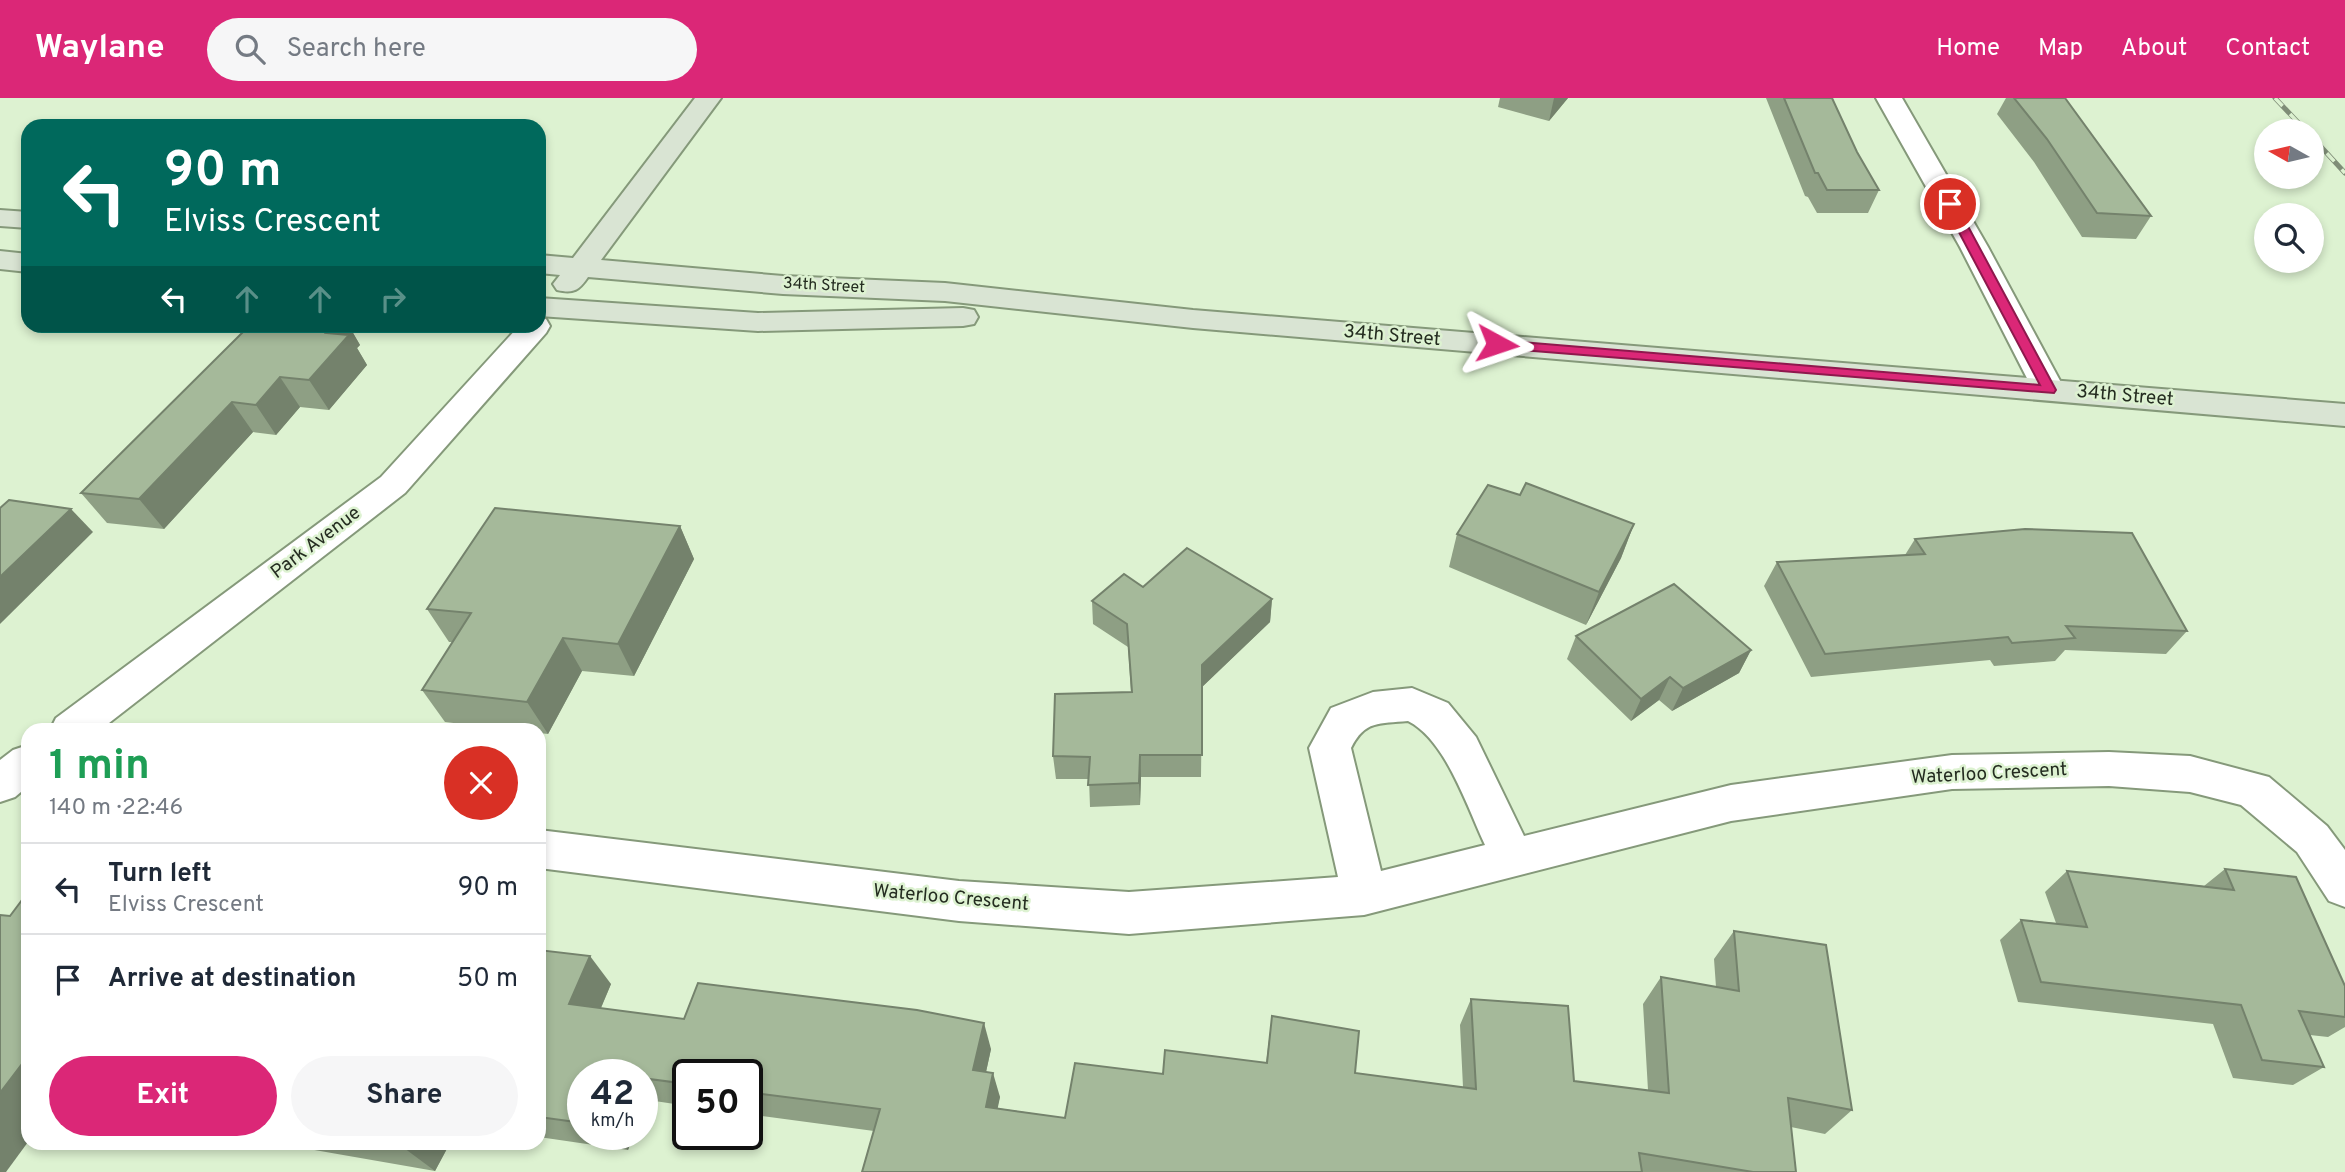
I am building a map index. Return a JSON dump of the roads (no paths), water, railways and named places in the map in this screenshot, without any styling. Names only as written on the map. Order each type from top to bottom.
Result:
[{"type":"main road","name":"Park Avenue","points":[[546,309],[581,267],[708,98]]},
{"type":"main road","points":[[0,218],[21,220]]},
{"type":"main road","points":[[0,260],[21,262]]},
{"type":"main road","name":"34th Street","points":[[546,264],[783,285],[945,292],[1193,319],[2345,415]]},
{"type":"main road","name":"34th Street","points":[[546,315],[758,322],[939,317],[1193,319]]},
{"type":"street","points":[[1889,98],[1975,247],[2049,390]]},
{"type":"street","name":"Park Avenue","points":[[79,723],[393,485],[525,333]]},
{"type":"street","points":[[1364,895],[1330,748],[1345,720],[1373,708],[1412,704],[1434,715],[1461,749],[1513,859]]},
{"type":"street","name":"Waterloo Crescent","points":[[546,850],[959,901],[1129,913],[1364,895],[1731,803],[1952,772],[2109,769],[2190,774],[2254,790],[2312,839],[2345,887]]},
{"type":"railway","points":[[2275,98],[2295,119]]},
{"type":"railway","points":[[2324,150],[2345,173]]}]
